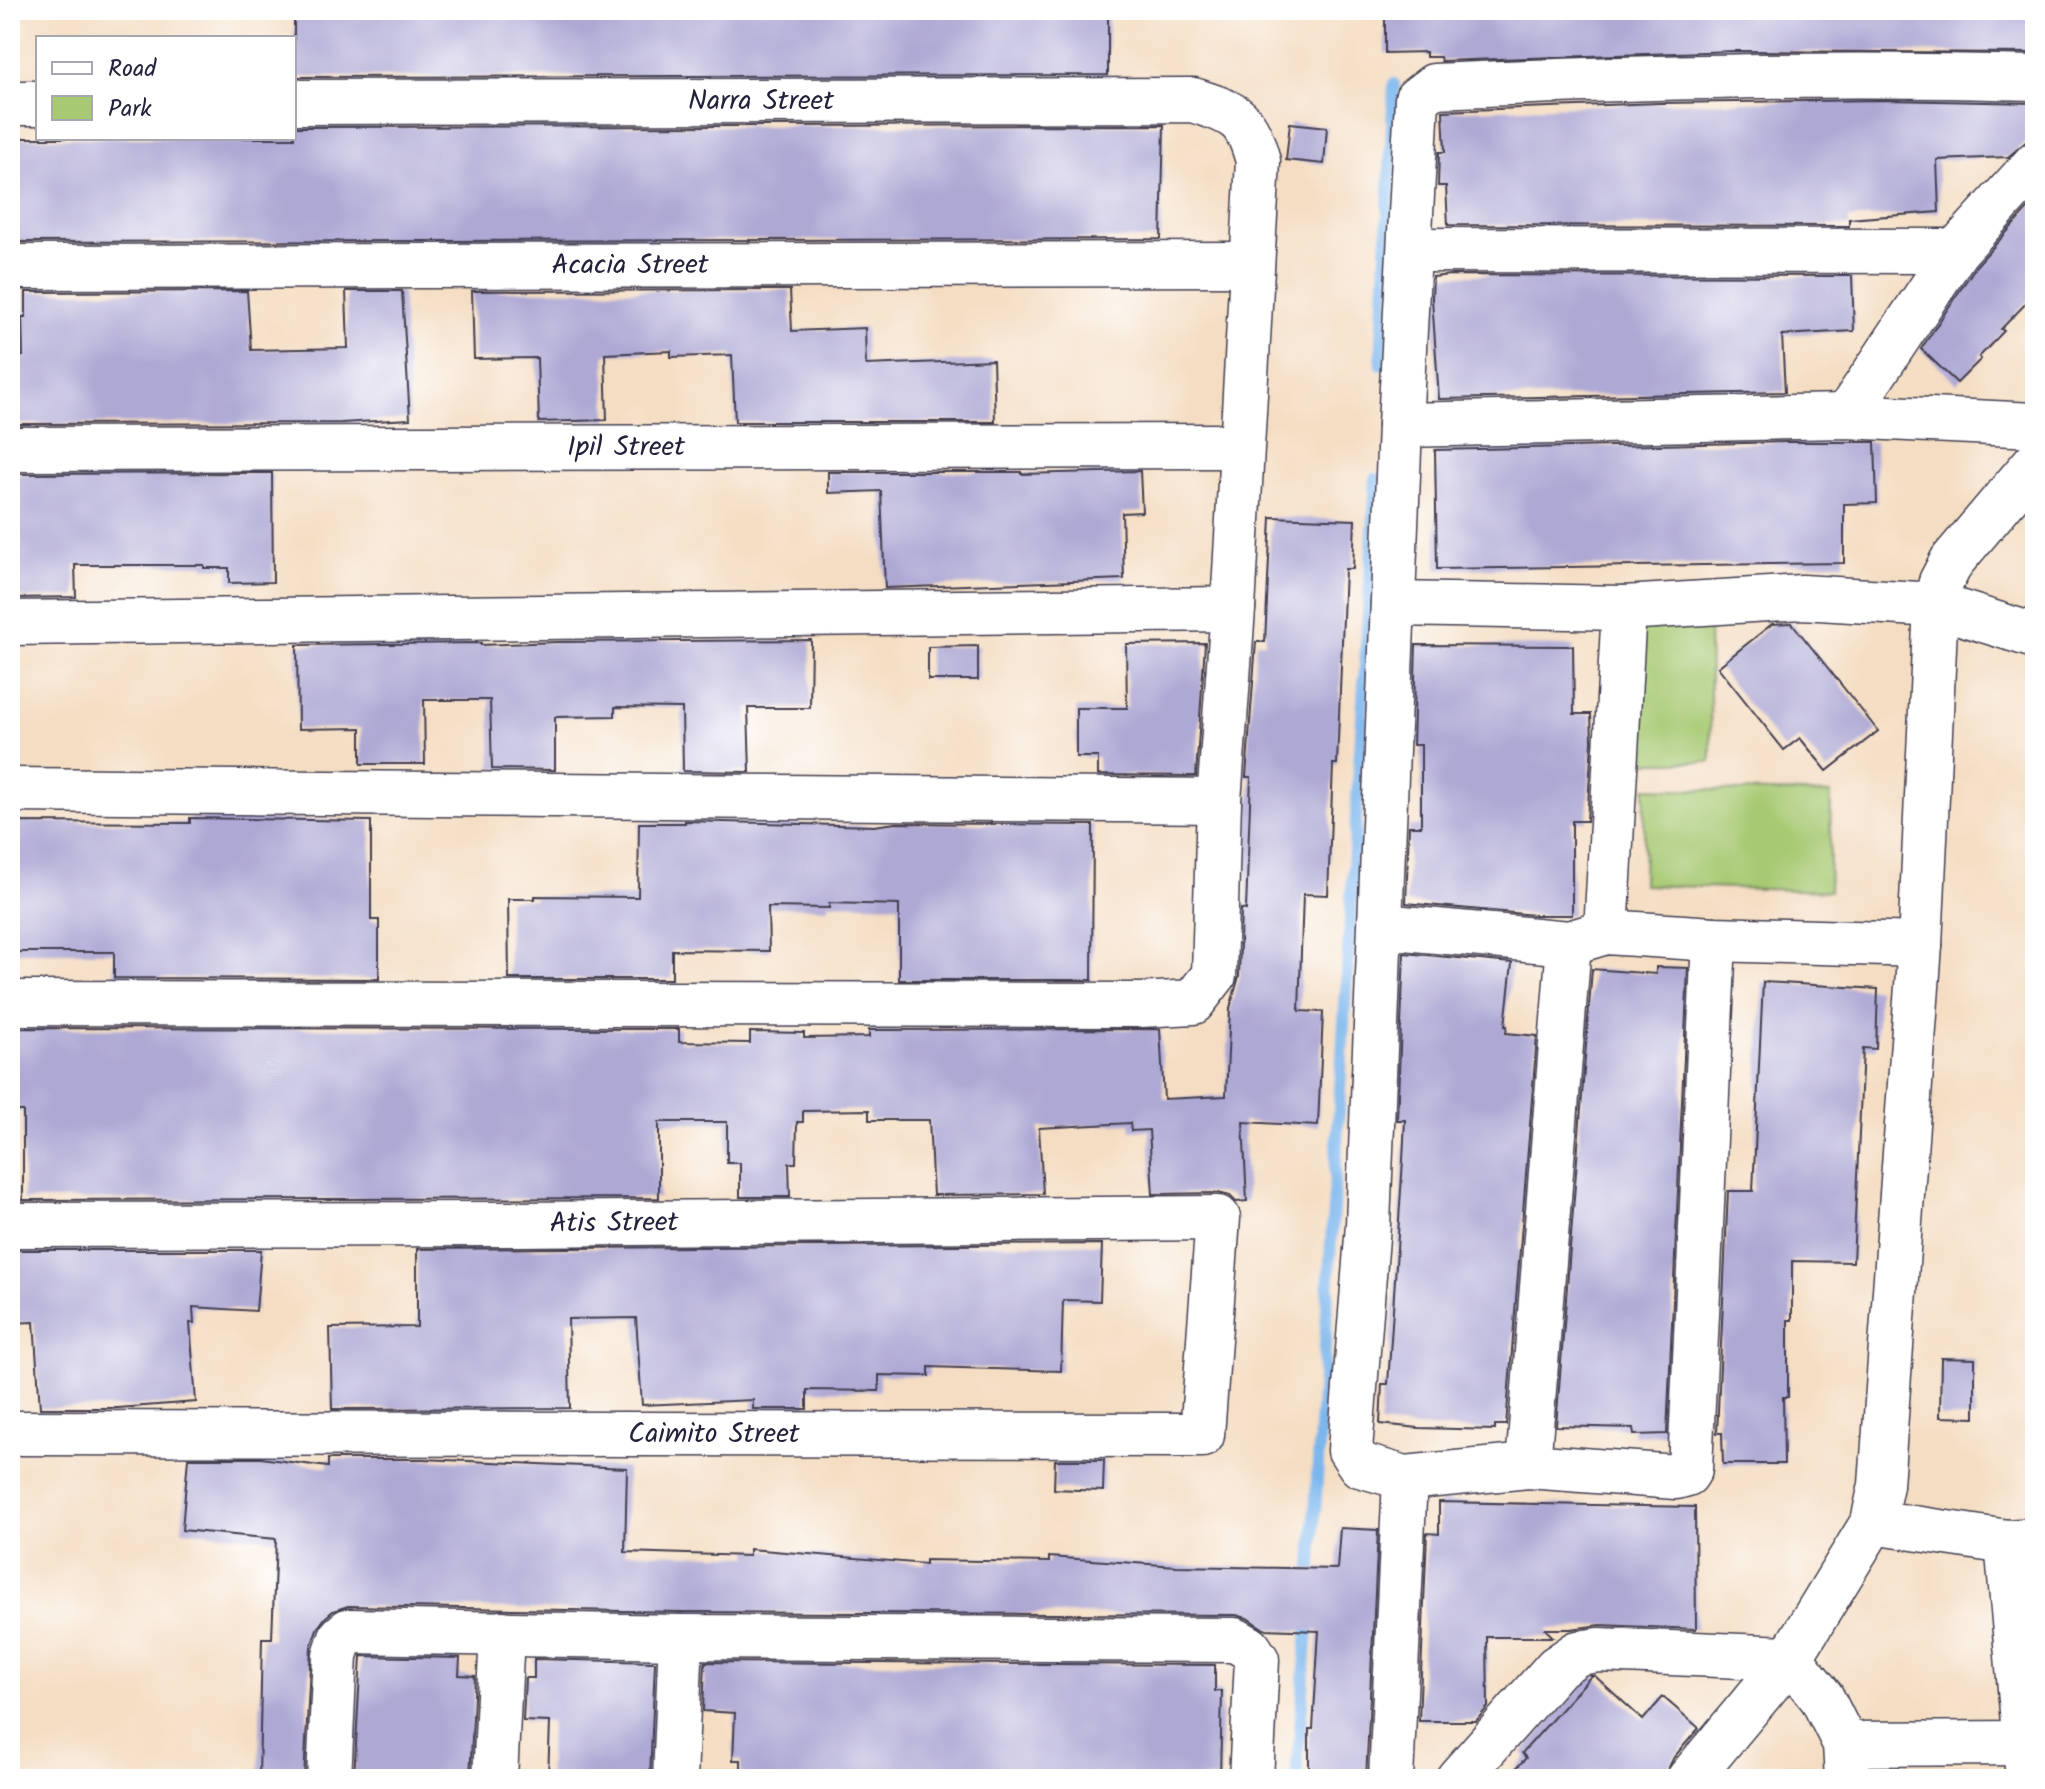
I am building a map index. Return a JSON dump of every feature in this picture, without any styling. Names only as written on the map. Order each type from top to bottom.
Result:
[{"type":"street","points":[[1714,939],[1690,1469],[1687,1474],[1676,1477],[1528,1466],[1405,1478],[1360,1465],[1350,1450],[1368,1225],[1400,425],[1417,99],[1434,86],[1628,78],[2035,78]]},
{"type":"street","name":"Narra Street","points":[[296,102],[1193,100],[1227,111],[1250,132],[1258,161],[1252,264]]},
{"type":"street","points":[[10,103],[36,103]]},
{"type":"street","points":[[1846,416],[1956,251],[2035,164]]},
{"type":"street","points":[[1410,250],[1956,251]]},
{"type":"street","points":[[10,1003],[1141,1005],[1193,1002],[1214,975],[1219,801],[1252,264]]},
{"type":"street","name":"Acacia Street","points":[[10,267],[1252,264]]},
{"type":"street","points":[[1400,425],[1846,416],[2035,425]]},
{"type":"street","name":"Ipil Street","points":[[10,449],[1241,446]]},
{"type":"street","points":[[1689,1779],[1790,1658],[1873,1522],[1881,1485],[1920,945],[1936,605],[1941,582],[1952,561],[2035,463]]},
{"type":"street","points":[[1393,604],[1624,608],[1802,597],[1936,605],[2035,636]]},
{"type":"street","points":[[1528,1466],[1624,608]]},
{"type":"street","points":[[10,623],[1233,609]]},
{"type":"street","points":[[10,790],[1219,801]]},
{"type":"street","points":[[1381,926],[1588,938],[1920,945]]},
{"type":"street","name":"Atis Street","points":[[10,1225],[1218,1218]]},
{"type":"street","name":"Caimito Street","points":[[10,1433],[1202,1435],[1218,1218]]},
{"type":"street","points":[[1391,1779],[1405,1478]]},
{"type":"street","points":[[1458,1779],[1556,1668],[1578,1653],[1599,1650],[1790,1658],[1822,1698],[1846,1761],[2027,1761],[2021,1541],[1873,1522]]},
{"type":"street","points":[[329,1779],[335,1655],[341,1637],[348,1631],[681,1637],[1235,1640],[1249,1648],[1257,1660],[1251,1779]]},
{"type":"street","points":[[495,1779],[502,1633]]},
{"type":"street","points":[[675,1779],[681,1637]]},
{"type":"green space","points":[[1709,625],[1711,762],[1639,762],[1637,626]]},
{"type":"green space","points":[[1645,788],[1831,794],[1829,891],[1643,885]]},
{"type":"building","points":[[294,10],[1108,10],[1108,75],[296,77]]},
{"type":"building","points":[[1385,10],[2035,10],[2035,53],[1734,51],[1441,61],[1440,57],[1426,57],[1426,52],[1385,53]]},
{"type":"building","points":[[1885,100],[2035,103],[2035,140],[2027,141],[2008,157],[1937,160],[1939,212],[1849,219],[1849,226],[1448,225],[1446,186],[1438,186],[1439,152],[1445,152],[1443,111],[1660,103]]},
{"type":"building","points":[[1290,123],[1327,127],[1324,164],[1286,160]]},
{"type":"building","points":[[1164,125],[1161,239],[10,242],[10,138],[296,140],[296,127]]},
{"type":"building","points":[[2035,201],[2035,294],[2001,329],[2004,331],[1957,383],[1921,349],[1976,266]]},
{"type":"building","points":[[1852,276],[1854,331],[1782,335],[1785,392],[1439,399],[1433,277]]},
{"type":"building","points":[[790,290],[792,331],[865,328],[866,365],[993,360],[995,422],[735,422],[732,355],[671,357],[671,351],[605,354],[607,420],[539,422],[537,358],[474,359],[472,291]]},
{"type":"building","points":[[247,291],[251,350],[348,348],[346,291],[402,291],[410,419],[341,423],[17,424],[17,356],[23,356],[22,317],[26,317],[26,292]]},
{"type":"building","points":[[1875,442],[1877,503],[1844,504],[1844,563],[1437,569],[1435,450]]},
{"type":"building","points":[[1140,471],[1142,512],[1122,513],[1124,579],[885,588],[881,491],[828,493],[828,472],[1021,474]]},
{"type":"building","points":[[272,473],[273,582],[229,583],[229,568],[204,568],[204,565],[75,565],[76,597],[10,598],[10,474]]},
{"type":"building","points":[[1271,517],[1355,520],[1353,569],[1345,569],[1328,895],[1303,894],[1299,1011],[1323,1012],[1318,1126],[1243,1122],[1247,1201],[1236,1202],[1230,1196],[1218,1193],[1153,1194],[1149,1130],[1131,1131],[1130,1123],[1039,1128],[1043,1194],[933,1195],[929,1120],[869,1120],[869,1110],[803,1111],[803,1122],[797,1122],[796,1163],[789,1163],[790,1197],[740,1197],[740,1163],[727,1163],[727,1122],[659,1122],[659,1198],[23,1200],[23,1111],[10,1111],[10,1028],[679,1029],[679,1042],[750,1043],[750,1032],[804,1033],[804,1038],[869,1037],[869,1030],[1160,1029],[1164,1099],[1226,1096],[1230,1008],[1239,976],[1241,909],[1246,910],[1251,777],[1246,777],[1256,642],[1265,642]]},
{"type":"building","points":[[1792,623],[1878,731],[1827,771],[1800,738],[1784,750],[1718,667],[1772,624]]},
{"type":"building","points":[[811,640],[810,708],[748,708],[750,772],[683,771],[682,708],[615,707],[615,716],[555,717],[555,770],[492,769],[490,700],[424,700],[425,764],[361,764],[361,728],[298,729],[297,645]]},
{"type":"building","points":[[1205,643],[1196,776],[1098,775],[1098,757],[1076,757],[1076,708],[1127,708],[1126,644]]},
{"type":"building","points":[[1416,645],[1573,646],[1574,714],[1591,714],[1592,741],[1587,821],[1572,821],[1572,915],[1535,915],[1406,903],[1409,826],[1421,826],[1421,745],[1413,745]]},
{"type":"building","points":[[978,646],[978,680],[928,680],[928,647]]},
{"type":"building","points":[[190,818],[371,821],[371,920],[379,920],[379,979],[114,978],[114,952],[10,952],[10,822],[190,823]]},
{"type":"building","points":[[685,821],[874,826],[896,823],[1093,825],[1092,980],[899,980],[899,905],[829,903],[829,908],[768,907],[769,951],[672,950],[672,979],[509,979],[508,899],[535,899],[535,896],[638,897],[639,823]]},
{"type":"building","points":[[1404,953],[1512,963],[1506,1033],[1537,1036],[1506,1425],[1495,1425],[1495,1430],[1380,1424],[1382,1384],[1388,1384],[1403,1160],[1405,1120],[1397,1120]]},
{"type":"building","points":[[1656,967],[1688,968],[1667,1434],[1634,1435],[1633,1428],[1556,1426],[1592,969],[1656,974]]},
{"type":"building","points":[[1763,982],[1878,989],[1876,1049],[1863,1048],[1853,1262],[1792,1261],[1788,1397],[1783,1397],[1784,1464],[1723,1464],[1722,1433],[1717,1433],[1728,1191],[1753,1191]]},
{"type":"building","points":[[1102,1244],[1100,1301],[1063,1300],[1061,1371],[929,1367],[929,1376],[879,1375],[879,1391],[807,1390],[807,1409],[753,1409],[753,1400],[642,1405],[636,1318],[568,1319],[570,1408],[332,1409],[330,1328],[417,1327],[417,1249]]},
{"type":"building","points":[[10,1250],[261,1250],[256,1311],[193,1307],[194,1323],[190,1323],[196,1402],[118,1408],[40,1408],[34,1322],[10,1323]]},
{"type":"building","points":[[1941,1358],[1975,1359],[1975,1418],[1940,1417]]},
{"type":"building","points":[[188,1458],[261,1458],[328,1467],[328,1459],[423,1459],[627,1468],[625,1552],[749,1556],[749,1549],[925,1564],[925,1560],[1049,1562],[1049,1557],[1177,1566],[1337,1569],[1340,1528],[1378,1530],[1366,1779],[1309,1779],[1309,1729],[1313,1729],[1319,1631],[1264,1629],[1236,1615],[681,1612],[348,1606],[333,1611],[325,1618],[317,1629],[311,1647],[304,1779],[259,1779],[262,1638],[272,1638],[276,1539],[182,1530]]},
{"type":"building","points":[[1055,1460],[1104,1460],[1103,1491],[1054,1489]]},
{"type":"building","points":[[1439,1502],[1695,1507],[1696,1629],[1600,1625],[1545,1629],[1553,1637],[1487,1637],[1488,1707],[1476,1721],[1419,1721],[1427,1533],[1439,1534]]},
{"type":"building","points":[[361,1656],[460,1658],[459,1675],[475,1676],[470,1779],[354,1779]]},
{"type":"building","points":[[534,1659],[655,1662],[650,1778],[548,1779],[550,1722],[523,1721],[525,1678],[534,1678]]},
{"type":"building","points":[[705,1662],[1215,1665],[1215,1691],[1222,1691],[1220,1779],[741,1779],[741,1760],[733,1760],[735,1713],[703,1711]]},
{"type":"building","points":[[1591,1676],[1595,1676],[1643,1720],[1663,1697],[1699,1728],[1674,1757],[1663,1779],[1506,1779],[1526,1758],[1522,1753]]},
{"type":"waterway","points":[[1381,364],[1394,84]]},
{"type":"waterway","points":[[1311,1582],[1376,479]]},
{"type":"waterway","points":[[1296,1779],[1309,1617]]}]
